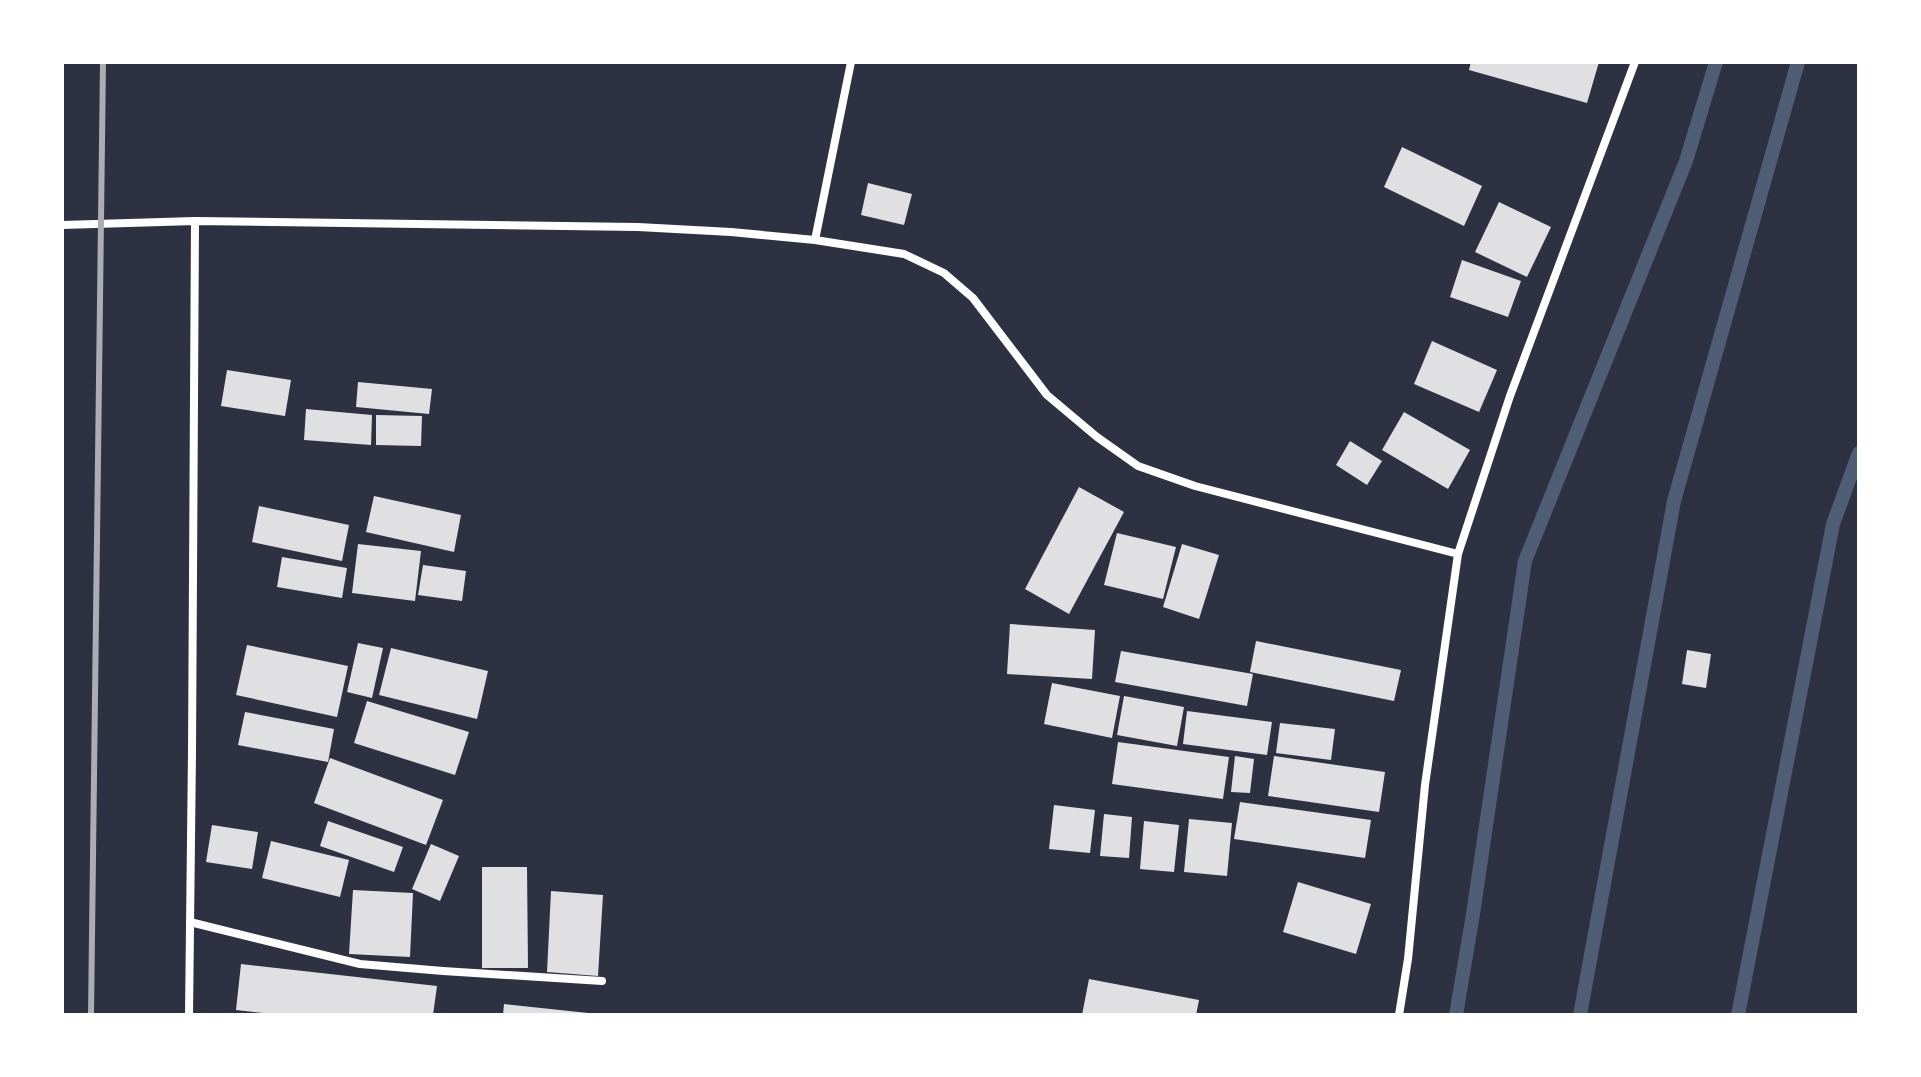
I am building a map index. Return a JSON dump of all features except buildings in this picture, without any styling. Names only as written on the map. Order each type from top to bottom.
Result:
[{"type":"street","points":[[815,240],[851,62]]},
{"type":"street","points":[[1399,1015],[1408,959],[1425,785],[1458,554],[1510,396],[1635,62]]},
{"type":"street","points":[[189,1015],[195,221]]},
{"type":"street","points":[[62,225],[195,221],[638,227],[815,240],[904,254],[944,273],[973,298],[1047,395],[1138,466],[1195,486],[1458,554]]},
{"type":"street","points":[[190,922],[360,964],[602,981]]},
{"type":"waterway","points":[[1456,1015],[1525,561],[1686,161],[1716,62]]},
{"type":"waterway","points":[[1580,1015],[1674,501],[1798,62]]},
{"type":"waterway","points":[[1738,1015],[1833,524],[1859,453]]},
{"type":"railway","points":[[91,1015],[103,62]]}]
